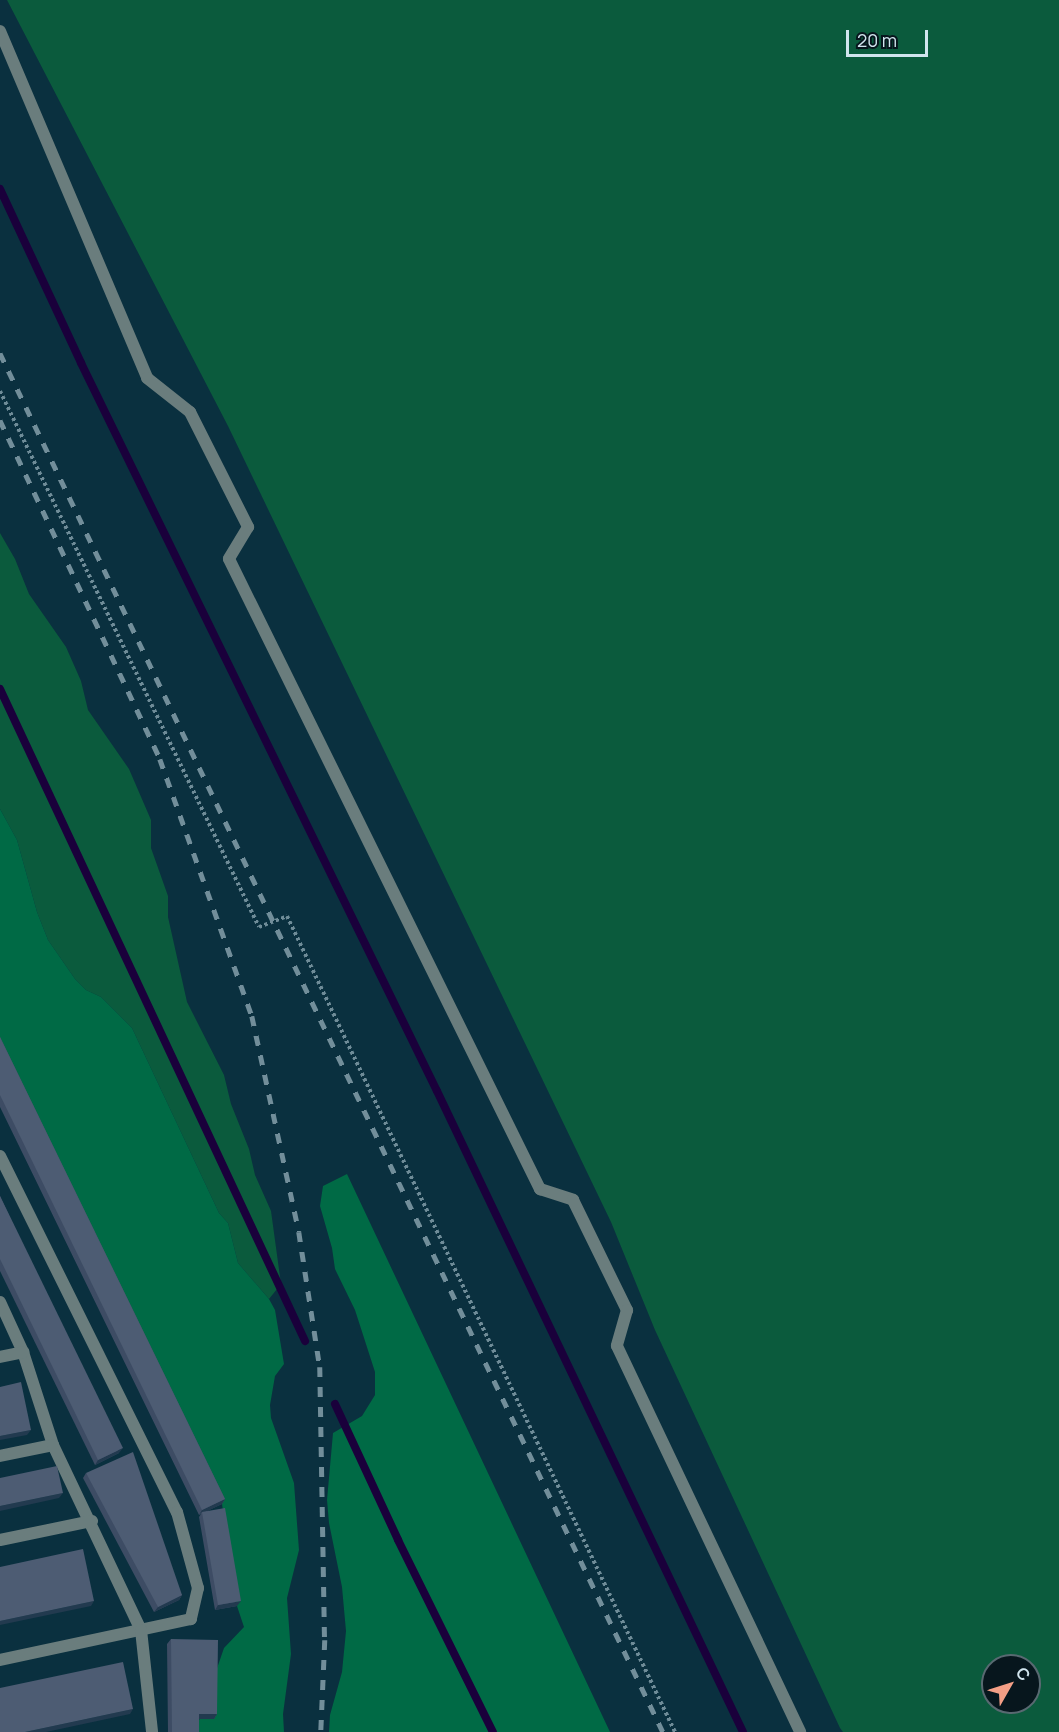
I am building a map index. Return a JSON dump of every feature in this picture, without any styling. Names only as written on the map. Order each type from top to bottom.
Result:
[{"type":"lane","points":[[0,31],[147,378],[190,412],[248,527],[230,559],[540,1189],[573,1200],[627,1310],[617,1346],[800,1732]]},
{"type":"lane","points":[[0,1156],[177,1512],[198,1588],[191,1619],[0,1660]]},
{"type":"lane","points":[[0,1302],[23,1352],[53,1445],[92,1521],[141,1630],[152,1732]]},
{"type":"lane","points":[[0,1357],[23,1352]]},
{"type":"lane","points":[[0,1455],[53,1445]]},
{"type":"lane","points":[[0,1540],[92,1521]]},
{"type":"path","points":[[0,392],[259,927],[287,916],[675,1732]]},
{"type":"green space","points":[[7,0],[1059,0],[1059,1732],[843,1732],[655,1330],[611,1222],[228,426]]},
{"type":"green space","points":[[0,533],[15,559],[29,594],[66,647],[81,681],[88,710],[129,769],[151,820],[151,848],[168,896],[168,917],[187,1002],[224,1075],[231,1104],[249,1149],[255,1175],[271,1211],[281,1284],[269,1299],[238,1263],[228,1223],[219,1213],[132,1028],[101,997],[86,990],[75,979],[48,940],[37,912],[17,840],[0,809]]},
{"type":"green space","points":[[0,809],[17,840],[37,912],[48,940],[75,979],[86,990],[101,997],[132,1028],[219,1213],[228,1223],[238,1263],[269,1299],[275,1310],[284,1364],[275,1376],[270,1405],[271,1418],[294,1483],[299,1550],[287,1598],[291,1654],[283,1714],[284,1732],[195,1732],[224,1648],[244,1627],[237,1606],[222,1504],[0,1049]]},
{"type":"green space","points":[[347,1174],[610,1732],[329,1732],[330,1715],[342,1672],[346,1631],[342,1587],[329,1523],[327,1500],[333,1433],[362,1416],[375,1395],[375,1372],[355,1310],[335,1269],[332,1248],[320,1206],[323,1186]]},
{"type":"building","points":[[0,1037],[225,1499],[202,1510],[0,1095]]},
{"type":"building","points":[[0,1196],[123,1448],[98,1460],[0,1259]]},
{"type":"building","points":[[21,1382],[31,1430],[0,1436],[0,1387]]},
{"type":"building","points":[[133,1452],[182,1595],[158,1607],[86,1473]]},
{"type":"building","points":[[57,1466],[63,1493],[0,1506],[0,1478]]},
{"type":"building","points":[[225,1508],[241,1601],[218,1605],[202,1512]]},
{"type":"building","points":[[83,1549],[94,1601],[0,1621],[0,1567]]},
{"type":"building","points":[[171,1639],[218,1640],[217,1714],[199,1714],[199,1732],[172,1732]]},
{"type":"building","points":[[123,1662],[133,1709],[25,1732],[0,1732],[0,1688]]},
{"type":"waterway","points":[[0,189],[81,363],[437,1091],[743,1732]]},
{"type":"waterway","points":[[0,689],[305,1341]]},
{"type":"waterway","points":[[335,1404],[398,1540],[493,1732]]},
{"type":"railway","points":[[0,353],[663,1732]]},
{"type":"railway","points":[[0,420],[160,759],[252,1016],[299,1232],[320,1367],[325,1640],[321,1732]]}]
